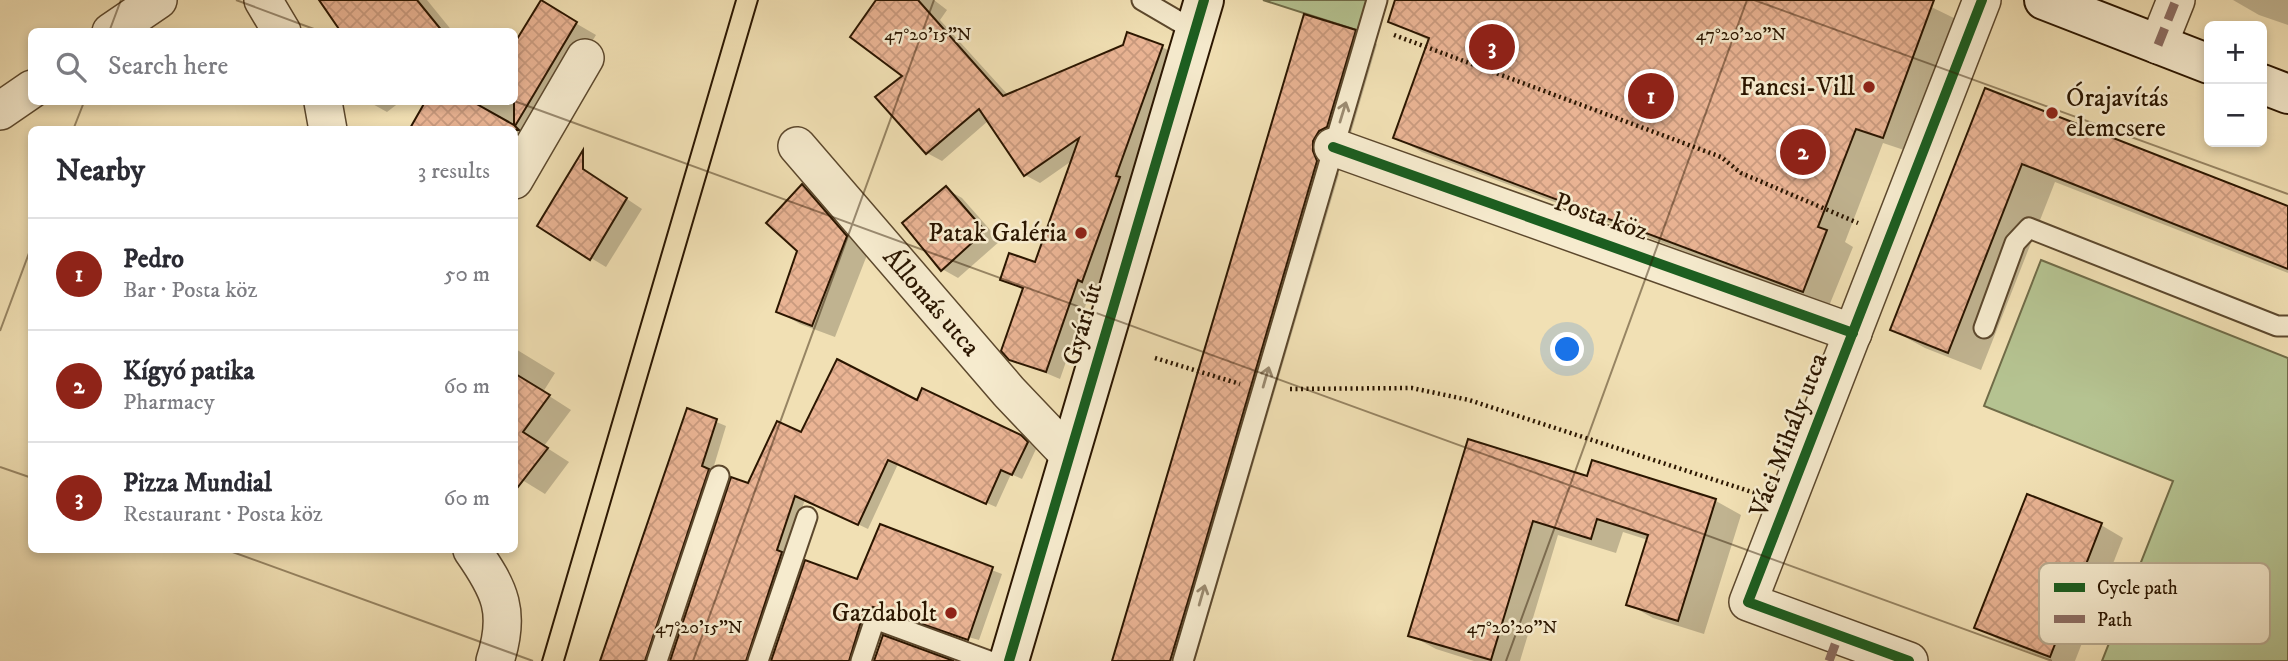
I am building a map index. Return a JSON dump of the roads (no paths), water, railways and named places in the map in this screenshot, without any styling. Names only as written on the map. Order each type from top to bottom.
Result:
[{"type":"street","points":[[117,28],[158,0]]},
{"type":"street","points":[[262,0],[280,28]]},
{"type":"street","name":"Váci Mihály utca","points":[[1834,647],[1748,602],[1982,0]]},
{"type":"street","points":[[2044,0],[2204,62]]},
{"type":"street","points":[[2158,45],[2176,0]]},
{"type":"street","name":"Gyári út","points":[[1009,661],[1199,15]]},
{"type":"street","points":[[518,173],[584,58]]},
{"type":"street","points":[[2267,86],[2288,94]]},
{"type":"street","points":[[0,111],[28,92]]},
{"type":"street","points":[[324,105],[327,126]]},
{"type":"street","name":"Állomás utca","points":[[797,146],[974,353],[1069,455]]},
{"type":"street","name":"Posta köz","points":[[1333,148],[1853,333]]},
{"type":"street","points":[[474,553],[490,575],[503,604],[504,632],[495,661]]},
{"type":"street","points":[[1834,647],[1909,661]]},
{"type":"lane","points":[[1142,0],[1199,15]]},
{"type":"lane","points":[[1183,661],[1377,0]]},
{"type":"lane","points":[[1984,328],[2015,243],[2029,228],[2277,326],[2288,326]]},
{"type":"lane","points":[[657,661],[719,476]]},
{"type":"lane","points":[[758,661],[807,517]]},
{"type":"lane","points":[[861,661],[875,619],[989,661]]},
{"type":"tram line","points":[[542,661],[736,0]]},
{"type":"tram line","points":[[564,661],[758,0]]},
{"type":"place","name":"Pizza Mundial","points":[[1492,47]]},
{"type":"place","name":"Fancsi-Vill","points":[[1869,87]]},
{"type":"place","name":"Pedro","points":[[1651,96]]},
{"type":"place","name":"Órajavítás elemcsere","points":[[2052,113]]},
{"type":"place","name":"Kígyó patika","points":[[1803,152]]},
{"type":"place","name":"Patak Galéria","points":[[1081,233]]},
{"type":"place","name":"Gazdabolt","points":[[951,613]]}]
